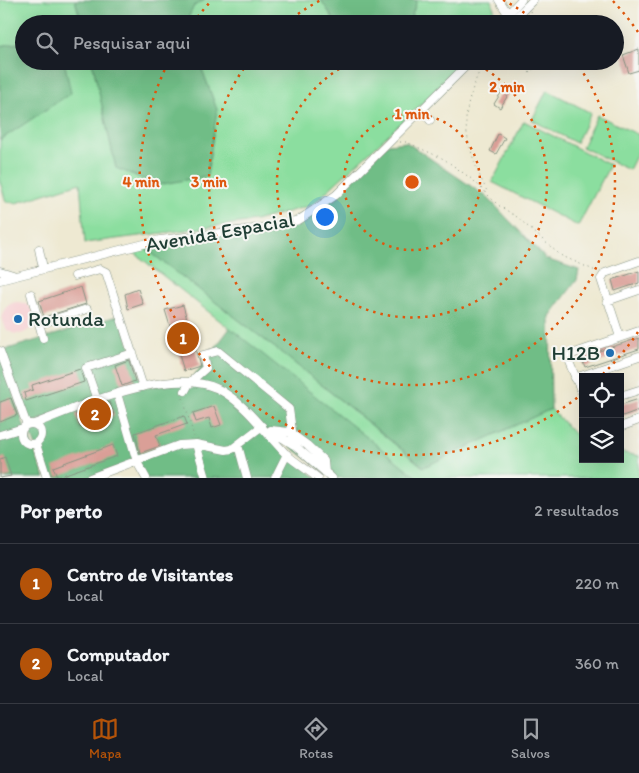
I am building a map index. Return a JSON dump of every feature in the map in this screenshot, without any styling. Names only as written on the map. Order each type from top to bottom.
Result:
[{"type":"lane","points":[[499,0],[508,15]]},
{"type":"lane","points":[[512,15],[520,0],[515,0]]},
{"type":"lane","points":[[515,15],[533,0]]},
{"type":"lane","name":"Avenida Espacial","points":[[0,280],[160,240],[271,227],[299,220],[336,195],[462,70]]},
{"type":"lane","points":[[423,109],[430,120]]},
{"type":"lane","points":[[39,249],[43,268]]},
{"type":"lane","points":[[620,337],[601,282],[602,276],[639,261]]},
{"type":"lane","points":[[75,276],[104,270],[109,276],[143,387]]},
{"type":"lane","points":[[0,271],[15,275]]},
{"type":"lane","points":[[607,301],[639,290]]},
{"type":"lane","points":[[31,294],[43,338]]},
{"type":"lane","points":[[39,324],[87,309]]},
{"type":"lane","points":[[579,386],[569,355],[639,331]]},
{"type":"lane","points":[[0,351],[28,426]]},
{"type":"lane","points":[[185,391],[190,382],[206,368],[202,355],[218,351],[289,409],[294,445]]},
{"type":"lane","points":[[97,400],[86,368],[132,353]]},
{"type":"lane","points":[[575,378],[639,356]]},
{"type":"lane","points":[[0,435],[117,392],[190,382],[213,386],[225,393],[266,428],[294,445],[330,477]]},
{"type":"lane","points":[[624,395],[639,390]]},
{"type":"lane","points":[[117,392],[137,462],[146,478]]},
{"type":"lane","points":[[624,425],[639,420]]},
{"type":"lane","points":[[28,426],[21,434],[23,441],[29,444],[36,444]]},
{"type":"lane","points":[[28,426],[40,429],[42,435],[36,444]]},
{"type":"lane","points":[[266,428],[287,454],[318,478]]},
{"type":"lane","points":[[90,478],[179,445],[196,444],[226,450],[266,428],[292,434],[320,456],[330,477]]},
{"type":"lane","points":[[36,444],[47,478]]},
{"type":"lane","points":[[196,444],[206,478]]},
{"type":"lane","points":[[238,445],[247,478]]},
{"type":"lane","points":[[275,478],[287,454]]},
{"type":"lane","points":[[307,470],[313,462]]},
{"type":"path","points":[[527,6],[533,15]]},
{"type":"path","points":[[479,70],[466,120],[478,173],[488,192],[498,205],[517,217],[560,255],[594,269],[602,276]]},
{"type":"path","points":[[529,73],[532,70]]},
{"type":"path","points":[[388,144],[406,142],[444,159],[488,192]]},
{"type":"path","points":[[178,383],[196,444]]},
{"type":"shaded area","name":"Rotunda","points":[[18,302],[24,303],[29,307],[33,312],[33,324],[29,329],[24,333],[18,334],[12,333],[7,329],[3,324],[2,318],[3,312],[7,307],[12,303]]},
{"type":"green space","points":[[0,0],[75,0],[79,15],[15,15],[15,44],[0,46]]},
{"type":"green space","points":[[75,0],[205,0],[194,6],[190,15],[79,15]]},
{"type":"green space","points":[[205,0],[321,0],[331,15],[189,15],[194,5]]},
{"type":"green space","points":[[321,0],[417,0],[412,15],[331,15]]},
{"type":"green space","points":[[417,0],[491,0],[496,15],[412,15]]},
{"type":"green space","points":[[15,44],[15,70],[66,70],[71,93],[0,140],[0,46]]},
{"type":"green space","points":[[66,70],[94,70],[116,168],[217,110],[202,70],[455,70],[427,99],[312,205],[255,221],[85,243],[80,183],[16,203],[6,202],[0,182],[0,140],[70,93]]},
{"type":"green space","points":[[94,70],[202,70],[217,110],[207,176],[158,185],[116,168]]},
{"type":"green space","points":[[547,90],[591,113],[576,143],[532,120]]},
{"type":"green space","points":[[597,115],[639,135],[639,150],[629,170],[582,147]]},
{"type":"green space","points":[[524,121],[610,165],[578,226],[492,182]]},
{"type":"green space","points":[[406,142],[487,197],[546,259],[579,270],[577,280],[550,316],[551,409],[424,467],[283,354],[145,248],[160,240],[271,227],[321,207],[388,144]]},
{"type":"green space","points":[[145,248],[283,354],[423,467],[551,409],[579,439],[579,463],[624,463],[624,453],[639,456],[639,478],[418,478],[132,251]]},
{"type":"green space","points":[[120,315],[143,387],[189,383],[230,328],[418,478],[333,478],[264,427],[287,454],[317,478],[146,478],[136,461],[87,478],[48,478],[28,426],[116,392],[28,424],[1,351]]},
{"type":"green space","points":[[0,353],[24,426],[45,478],[0,478]]},
{"type":"building","points":[[639,49],[639,70],[629,73],[624,55]]},
{"type":"building","points":[[504,88],[510,92],[500,108],[494,104]]},
{"type":"building","points":[[498,134],[505,138],[496,154],[490,151]]},
{"type":"building","points":[[639,271],[639,283],[615,291],[612,280]]},
{"type":"building","points":[[81,287],[86,304],[44,317],[39,301]]},
{"type":"building","points":[[138,289],[143,304],[128,309],[125,294]]},
{"type":"building","points":[[183,305],[200,366],[184,371],[165,310]]},
{"type":"building","name":"H12B","points":[[639,338],[639,349],[585,367],[581,357]]},
{"type":"building","points":[[129,360],[135,381],[122,386],[115,365]]},
{"type":"building","points":[[80,369],[84,382],[26,401],[24,393],[33,390],[32,385]]},
{"type":"building","points":[[11,398],[17,415],[0,422],[0,402]]},
{"type":"building","points":[[639,399],[639,410],[624,416],[624,404]]},
{"type":"building","points":[[109,402],[114,415],[80,427],[76,414]]},
{"type":"building","points":[[214,406],[221,425],[212,428],[209,418],[196,422],[193,413]]},
{"type":"building","points":[[184,416],[187,424],[156,435],[160,446],[140,453],[135,433]]},
{"type":"building","points":[[113,445],[117,456],[57,477],[53,467]]},
{"type":"building","points":[[5,457],[11,476],[0,478],[0,459]]},
{"type":"place","name":"Rotunda","points":[[18,319]]},
{"type":"place","name":"Centro de Visitantes","points":[[183,338]]},
{"type":"place","name":"H12B","points":[[610,353]]},
{"type":"place","name":"Computador","points":[[95,414]]}]
